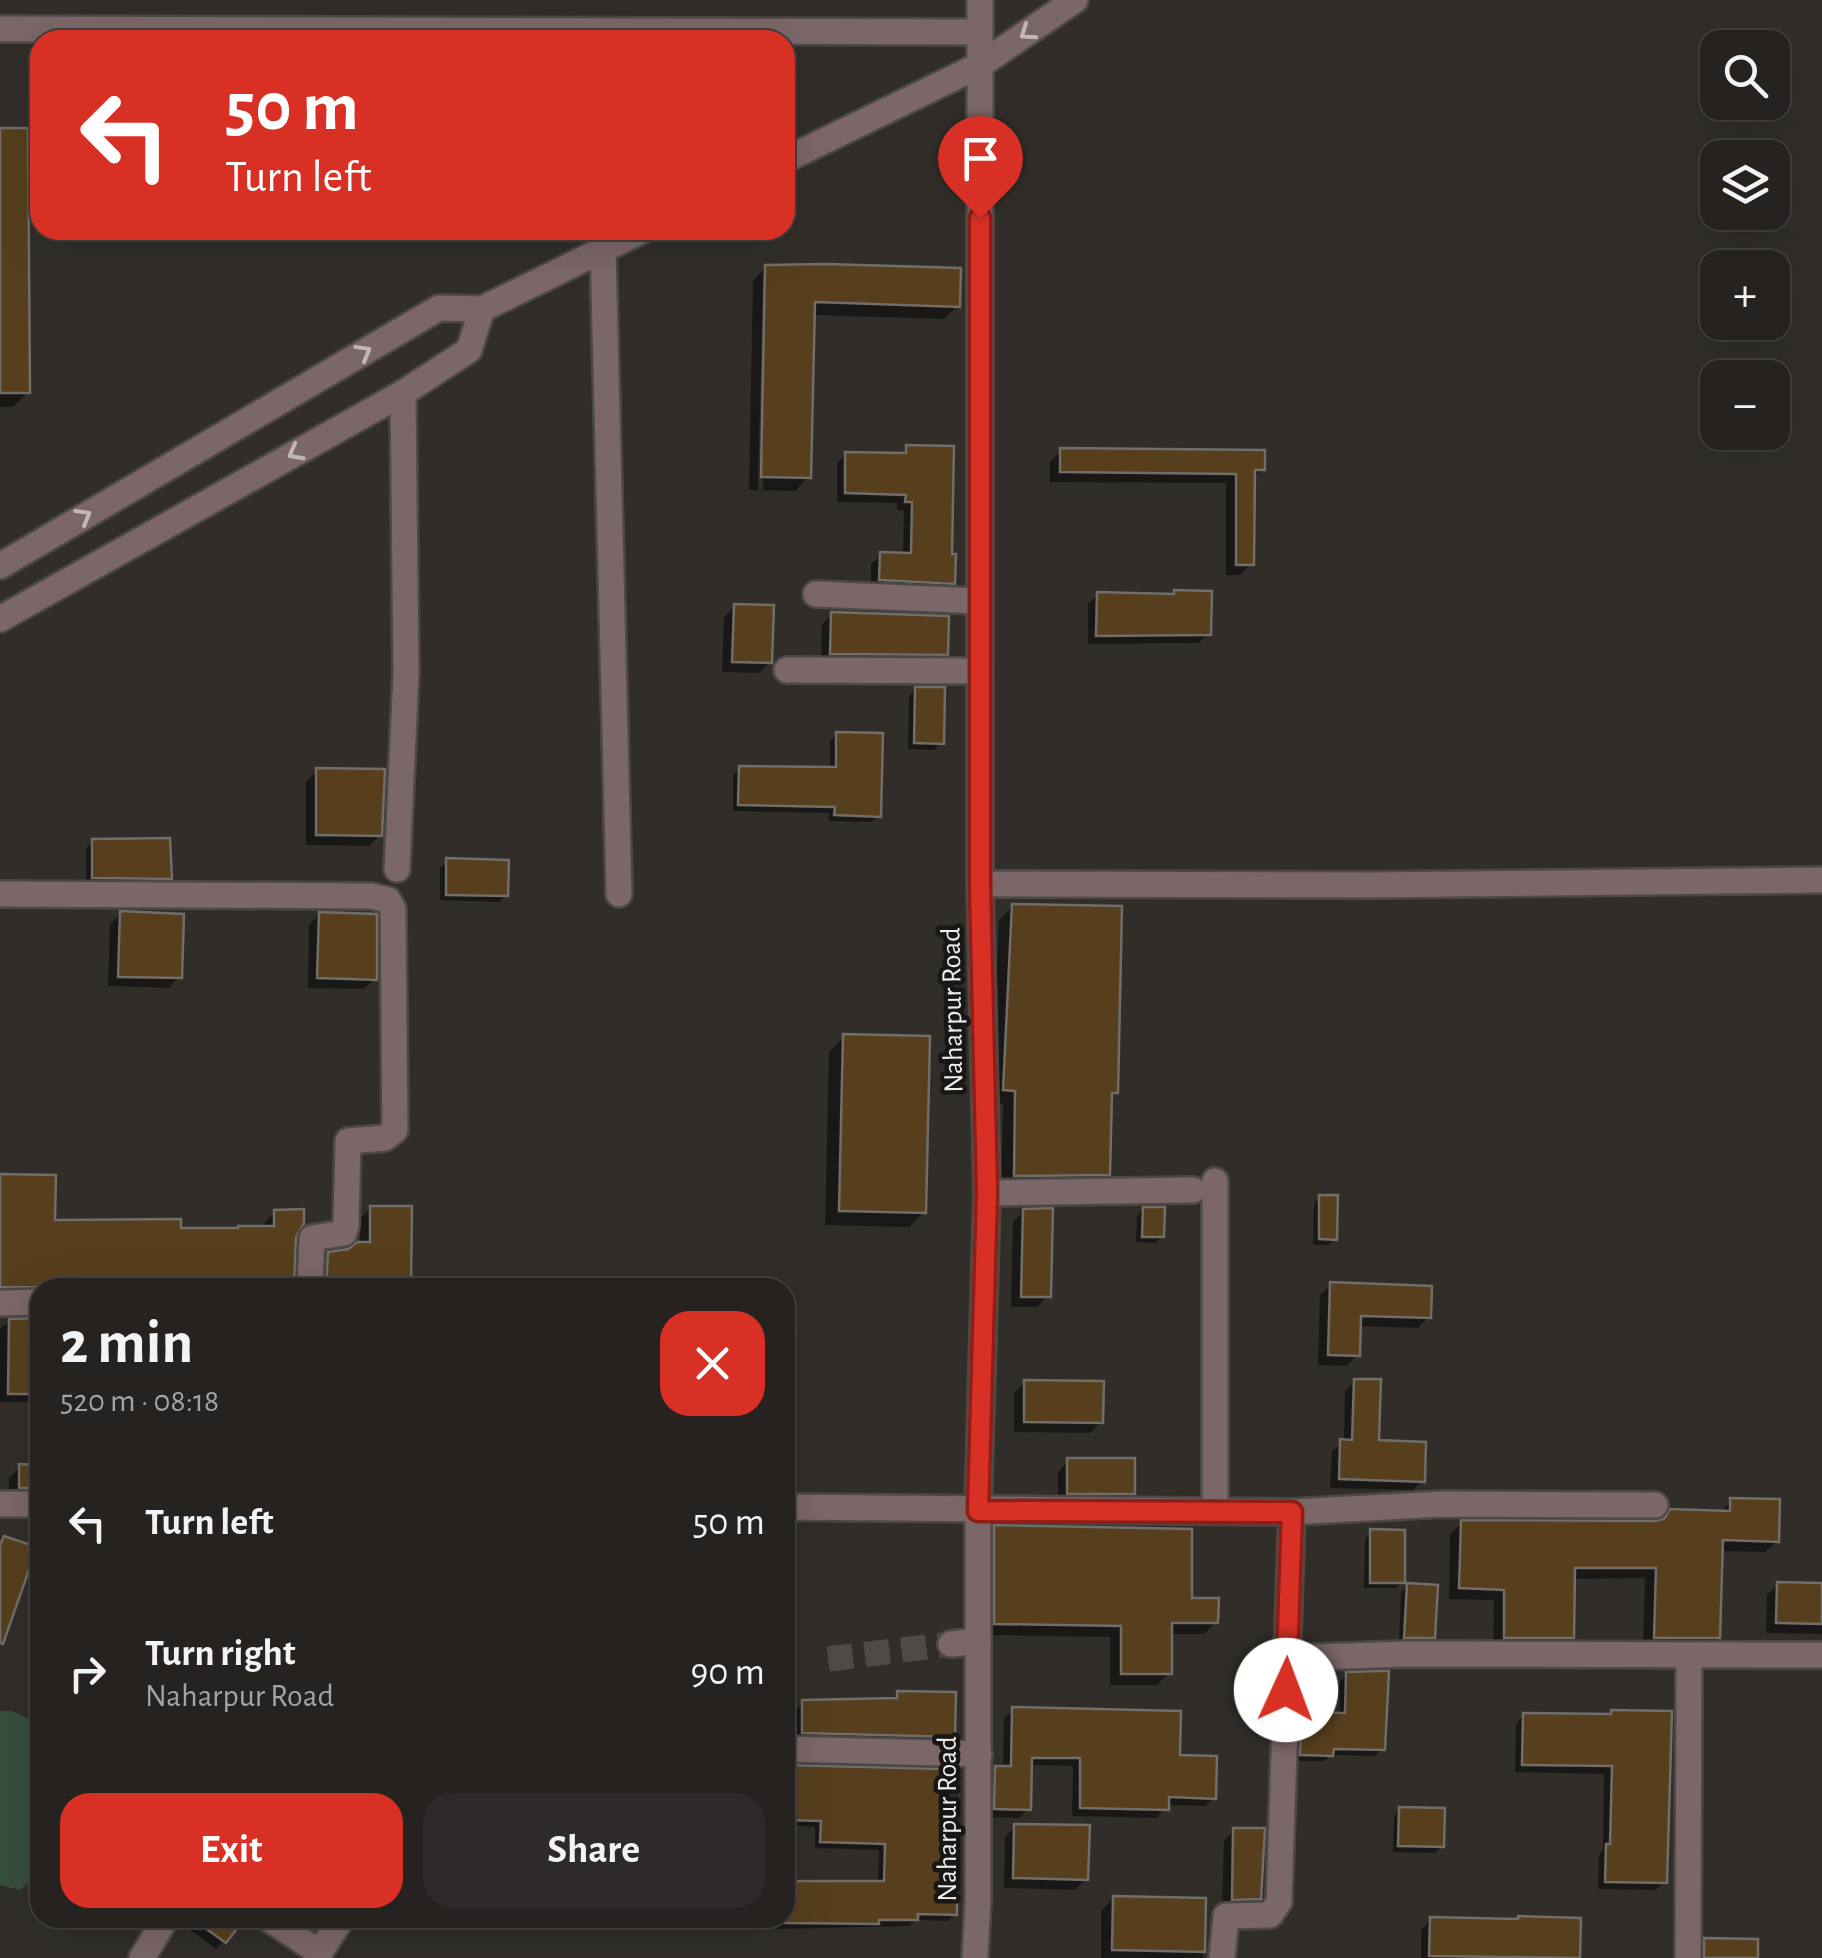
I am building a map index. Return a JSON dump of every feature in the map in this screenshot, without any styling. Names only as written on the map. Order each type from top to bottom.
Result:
[{"type":"street","points":[[795,155],[980,65],[1074,0]]},
{"type":"street","points":[[0,29],[984,10]]},
{"type":"street","name":"Naharpur Road","points":[[975,1958],[978,1511],[987,1193],[979,600],[980,65],[984,10]]},
{"type":"street","points":[[0,566],[439,308],[482,309],[622,240]]},
{"type":"street","points":[[603,249],[619,894]]},
{"type":"street","points":[[0,619],[403,393],[469,350],[482,309]]},
{"type":"street","points":[[397,868],[406,658],[403,393]]},
{"type":"street","points":[[816,594],[979,600]]},
{"type":"street","points":[[787,670],[980,671]]},
{"type":"street","points":[[980,884],[1226,886],[1822,880]]},
{"type":"street","points":[[0,894],[370,896],[388,900],[392,909],[395,1130],[385,1138],[348,1141],[346,1226],[338,1236],[312,1238],[310,1278]]},
{"type":"street","points":[[987,1193],[1204,1185],[1216,1511]]},
{"type":"street","points":[[0,1303],[30,1302]]},
{"type":"street","points":[[0,1504],[30,1504]]},
{"type":"street","points":[[795,1507],[1292,1512],[1443,1504],[1655,1505]]},
{"type":"street","points":[[1222,1958],[1226,1916],[1270,1915],[1279,1902],[1292,1512]]},
{"type":"street","points":[[951,1644],[978,1641]]},
{"type":"street","points":[[1287,1658],[1406,1654],[1822,1655]]},
{"type":"street","points":[[1688,1958],[1689,1655]]},
{"type":"street","points":[[795,1748],[979,1754]]},
{"type":"street","points":[[142,1958],[160,1928]]},
{"type":"street","points":[[281,1928],[318,1956],[336,1928]]},
{"type":"green space","points":[[0,1711],[12,1711],[30,1719],[30,1880],[20,1890],[0,1885]]},
{"type":"building","points":[[0,128],[28,128],[30,393],[0,393]]},
{"type":"building","points":[[765,265],[961,268],[960,307],[815,302],[811,478],[761,477]]},
{"type":"building","points":[[906,445],[954,446],[955,584],[879,580],[880,552],[911,553],[912,502],[905,502],[906,495],[845,493],[845,452],[906,453]]},
{"type":"building","points":[[1060,448],[1265,450],[1265,470],[1255,470],[1254,565],[1236,565],[1236,474],[1060,472]]},
{"type":"building","points":[[1174,590],[1212,591],[1211,635],[1096,636],[1097,592],[1174,594]]},
{"type":"building","points":[[734,604],[774,605],[772,663],[732,662]]},
{"type":"building","points":[[831,612],[949,616],[948,655],[830,654]]},
{"type":"building","points":[[915,687],[945,687],[944,744],[914,743]]},
{"type":"building","points":[[836,732],[883,733],[881,817],[834,815],[835,807],[738,805],[739,766],[836,767]]},
{"type":"building","points":[[316,768],[385,769],[382,836],[316,835]]},
{"type":"building","points":[[170,838],[172,879],[92,878],[92,839]]},
{"type":"building","points":[[446,858],[509,860],[508,896],[446,895]]},
{"type":"building","points":[[1012,904],[1122,906],[1118,1093],[1112,1093],[1110,1175],[1014,1176],[1015,1091],[1003,1090]]},
{"type":"building","points":[[120,911],[184,914],[182,978],[118,977]]},
{"type":"building","points":[[319,912],[377,914],[377,980],[317,978]]},
{"type":"building","points":[[843,1034],[930,1036],[926,1213],[839,1211]]},
{"type":"building","points":[[0,1174],[56,1175],[55,1220],[181,1219],[181,1228],[238,1228],[274,1226],[274,1210],[304,1209],[304,1224],[296,1237],[294,1278],[30,1278],[30,1287],[0,1287]]},
{"type":"building","points":[[1319,1195],[1338,1195],[1337,1240],[1319,1239]]},
{"type":"building","points":[[370,1206],[412,1206],[411,1278],[327,1278],[328,1252],[348,1249],[357,1242],[370,1242]]},
{"type":"building","points":[[1143,1207],[1165,1207],[1164,1237],[1142,1237]]},
{"type":"building","points":[[1053,1208],[1051,1297],[1021,1297],[1023,1209]]},
{"type":"building","points":[[1330,1282],[1432,1286],[1431,1318],[1361,1316],[1360,1356],[1328,1355]]},
{"type":"building","points":[[30,1318],[30,1394],[8,1394],[9,1319]]},
{"type":"building","points":[[1354,1379],[1381,1379],[1379,1440],[1426,1442],[1425,1482],[1339,1479],[1340,1439],[1352,1440]]},
{"type":"building","points":[[1024,1380],[1104,1381],[1103,1423],[1024,1422]]},
{"type":"building","points":[[1067,1458],[1135,1458],[1135,1494],[1067,1494]]},
{"type":"building","points":[[19,1464],[30,1465],[30,1488],[19,1488]]},
{"type":"building","points":[[1730,1498],[1780,1499],[1779,1542],[1723,1540],[1720,1638],[1654,1638],[1656,1568],[1575,1568],[1574,1638],[1504,1638],[1504,1590],[1459,1588],[1461,1520],[1655,1521],[1664,1519],[1670,1509],[1730,1511]]},
{"type":"building","points":[[994,1525],[1192,1529],[1192,1598],[1219,1598],[1218,1623],[1172,1623],[1172,1674],[1121,1674],[1121,1626],[994,1624]]},
{"type":"building","points":[[1370,1529],[1405,1530],[1405,1583],[1370,1583]]},
{"type":"building","points":[[4,1536],[30,1545],[30,1567],[3,1644],[0,1643],[0,1545]]},
{"type":"building","points":[[1777,1582],[1822,1583],[1822,1624],[1776,1623]]},
{"type":"building","points":[[1407,1583],[1438,1585],[1435,1638],[1404,1638]]},
{"type":"building","points":[[1389,1671],[1385,1750],[1334,1749],[1333,1756],[1300,1755],[1302,1712],[1345,1713],[1346,1672]]},
{"type":"building","points":[[897,1691],[956,1692],[955,1737],[802,1733],[802,1700],[897,1698]]},
{"type":"building","points":[[1012,1707],[1181,1711],[1180,1755],[1217,1756],[1216,1799],[1169,1797],[1169,1810],[1080,1808],[1080,1758],[1032,1758],[1031,1810],[994,1809],[995,1766],[1011,1766]]},
{"type":"building","points":[[1611,1710],[1672,1711],[1667,1883],[1605,1882],[1612,1766],[1522,1765],[1523,1713],[1611,1714]]},
{"type":"building","points":[[795,1765],[944,1769],[944,1822],[956,1822],[957,1915],[918,1914],[918,1920],[879,1920],[879,1924],[795,1923],[795,1881],[884,1881],[885,1844],[820,1842],[821,1821],[795,1820]]},
{"type":"building","points":[[1399,1807],[1445,1808],[1444,1847],[1398,1846]]},
{"type":"building","points":[[1014,1824],[1090,1825],[1088,1880],[1013,1878]]},
{"type":"building","points":[[1233,1828],[1265,1828],[1261,1899],[1232,1900]]},
{"type":"building","points":[[1113,1896],[1206,1898],[1205,1952],[1112,1950]]},
{"type":"building","points":[[1430,1917],[1581,1918],[1580,1958],[1429,1956]]},
{"type":"building","points":[[205,1928],[237,1928],[226,1943]]},
{"type":"building","points":[[1704,1938],[1758,1939],[1758,1958],[1704,1958]]},
{"type":"tunnel","points":[[828,1659],[951,1644]]},
{"type":"route","points":[[980,218],[980,884],[987,1193],[978,1511],[1292,1512],[1286,1690]]}]
